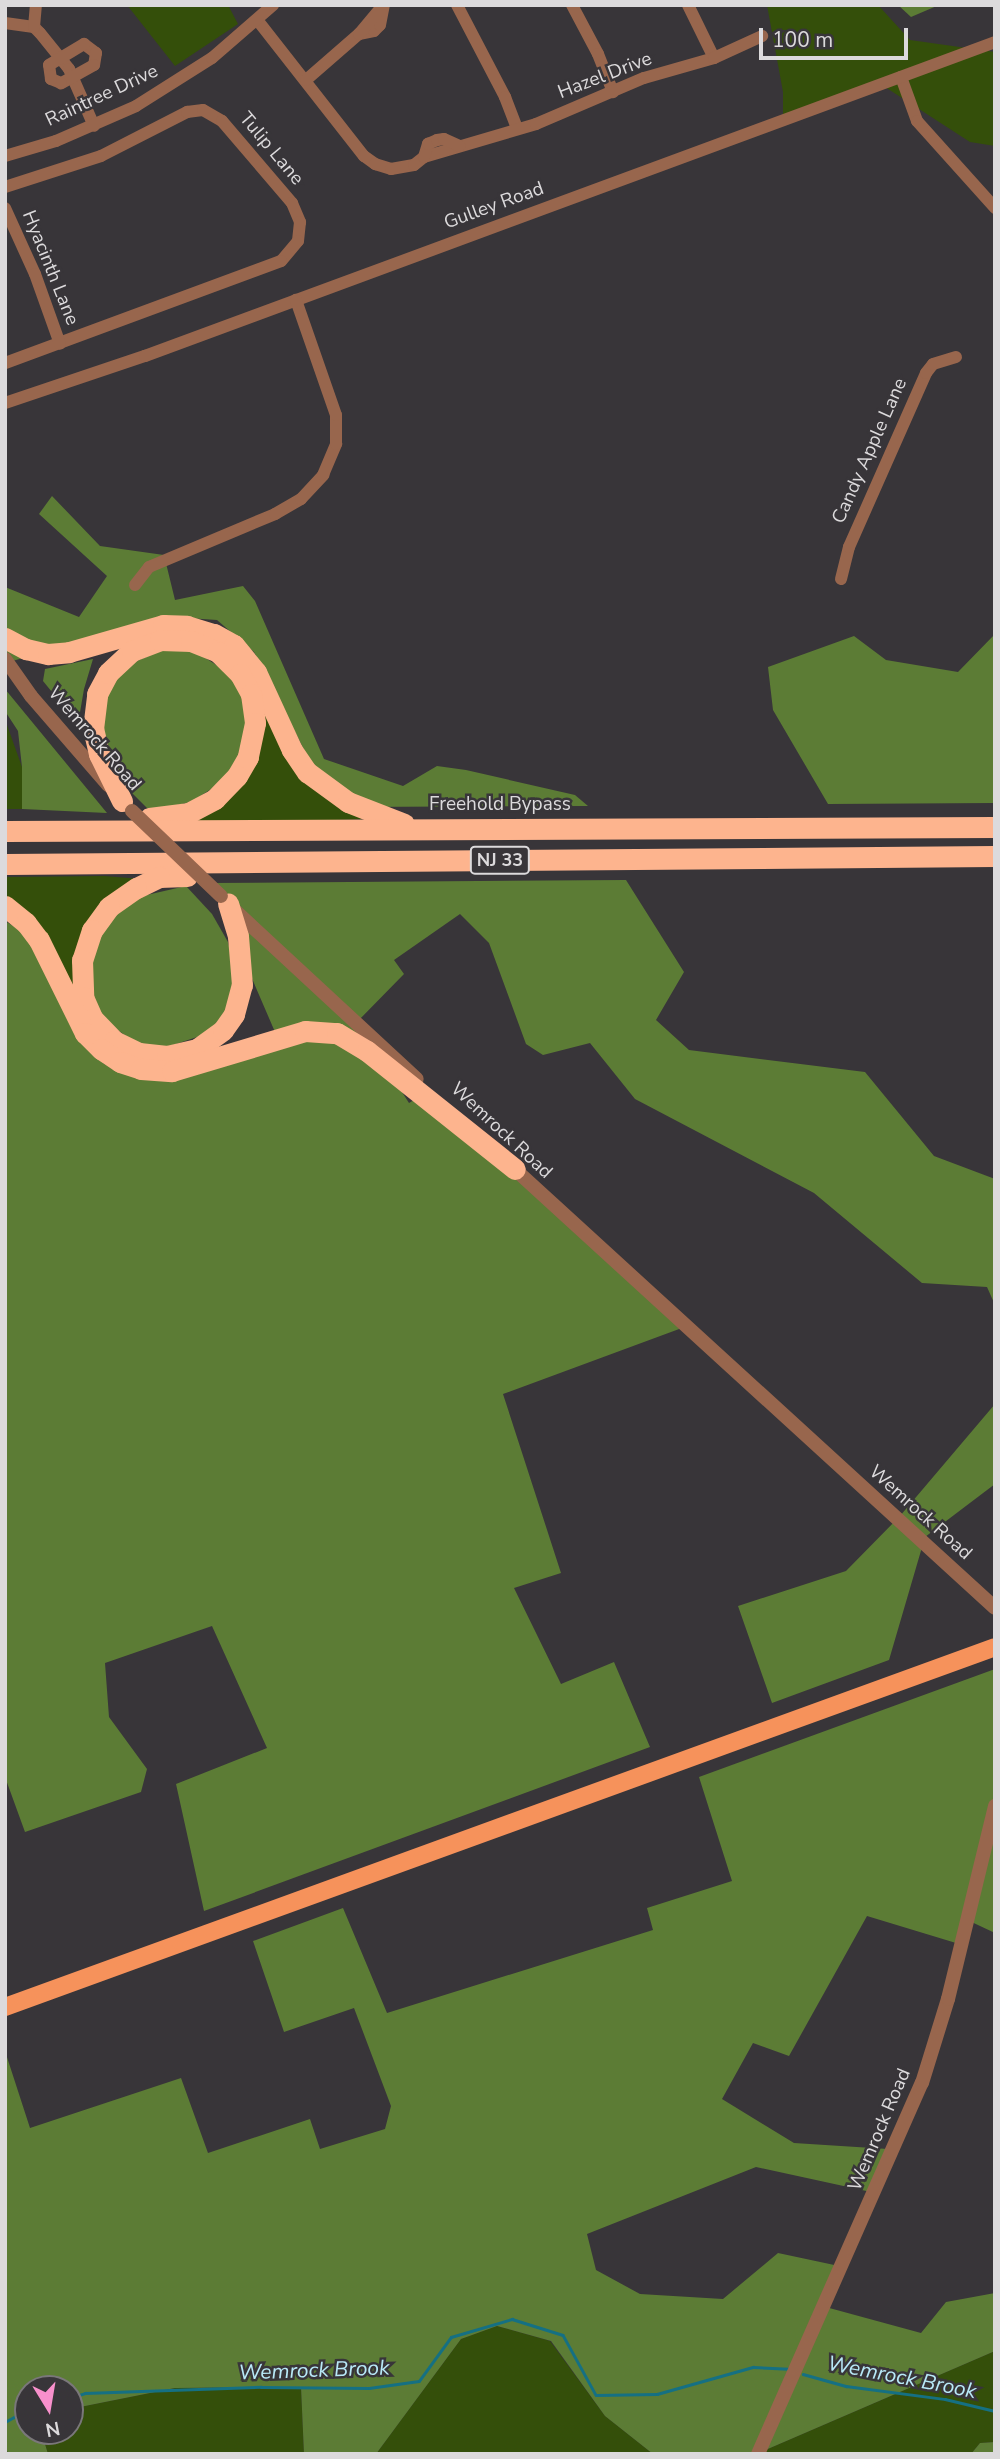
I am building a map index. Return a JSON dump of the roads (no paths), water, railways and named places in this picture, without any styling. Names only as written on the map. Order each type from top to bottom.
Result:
[{"type":"highway","points":[[5,638],[26,649],[48,654],[69,652],[163,625],[187,626],[214,634],[234,645],[249,661],[292,750],[307,772],[348,802],[412,827]]},
{"type":"highway","points":[[5,828],[179,815],[215,799],[243,766],[251,746],[255,723],[253,704],[244,680],[218,652],[191,641],[160,640],[132,651],[108,673],[97,694],[93,729],[99,754],[127,806]]},
{"type":"highway","name":"Freehold Bypass","points":[[5,828],[995,827]]},
{"type":"highway","name":"NJ 33","points":[[5,864],[995,856]]},
{"type":"highway","points":[[224,900],[238,936],[242,985],[234,1014],[223,1030],[197,1049],[167,1056],[139,1053],[114,1041],[93,1019],[86,1006],[80,972],[92,930],[109,907],[122,896],[159,877],[387,861]]},
{"type":"highway","points":[[5,905],[26,923],[39,940],[85,1033],[101,1049],[120,1062],[141,1069],[172,1071],[305,1031],[337,1033],[368,1051],[515,1170]]},
{"type":"main road","points":[[5,2007],[995,1647]]},
{"type":"street","points":[[34,27],[36,5]]},
{"type":"street","name":"Raintree Drive","points":[[5,156],[94,126],[175,83],[258,21],[273,5]]},
{"type":"street","points":[[306,80],[359,34],[384,5]]},
{"type":"street","points":[[457,5],[505,97],[517,130]]},
{"type":"street","points":[[572,5],[598,54],[613,92]]},
{"type":"street","points":[[688,5],[714,58]]},
{"type":"street","name":"Hazel Drive","points":[[258,21],[364,156],[375,164],[401,169],[414,165],[424,157],[517,130],[645,78],[714,58],[762,36]]},
{"type":"street","points":[[5,23],[34,27],[60,58],[94,126]]},
{"type":"street","name":"Gulley Road","points":[[5,403],[296,300],[995,41]]},
{"type":"street","points":[[81,45],[94,48],[96,53],[94,65],[61,83],[49,76],[49,65],[60,58],[81,45]]},
{"type":"street","points":[[901,77],[917,121],[995,208]]},
{"type":"street","name":"Tulip Lane","points":[[5,187],[101,156],[187,112],[203,110],[222,121],[287,196],[298,214],[298,241],[281,261],[5,363]]},
{"type":"street","name":"Hyacinth Lane","points":[[5,208],[35,274],[60,344]]},
{"type":"street","points":[[135,585],[149,567],[275,514],[301,499],[323,475],[336,444],[336,415],[296,300]]},
{"type":"street","name":"Candy Apple Lane","points":[[842,579],[843,563],[849,547],[926,373],[933,363],[956,358]]},
{"type":"street","name":"Wemrock Road","points":[[5,659],[60,732],[127,806],[224,900],[995,1608]]},
{"type":"street","name":"Wemrock Road","points":[[758,2454],[922,2083],[948,1999],[995,1806]]},
{"type":"waterway","name":"Wemrock Brook","points":[[84,2393],[261,2387],[369,2388],[419,2381],[451,2337],[512,2319],[563,2335],[596,2395],[657,2394],[753,2367],[788,2369]]},
{"type":"waterway","name":"Wemrock Brook","points":[[803,2374],[846,2386],[945,2399],[995,2411]]},
{"type":"waterway","name":"Wemrock Brook","points":[[5,2422],[14,2417]]}]
